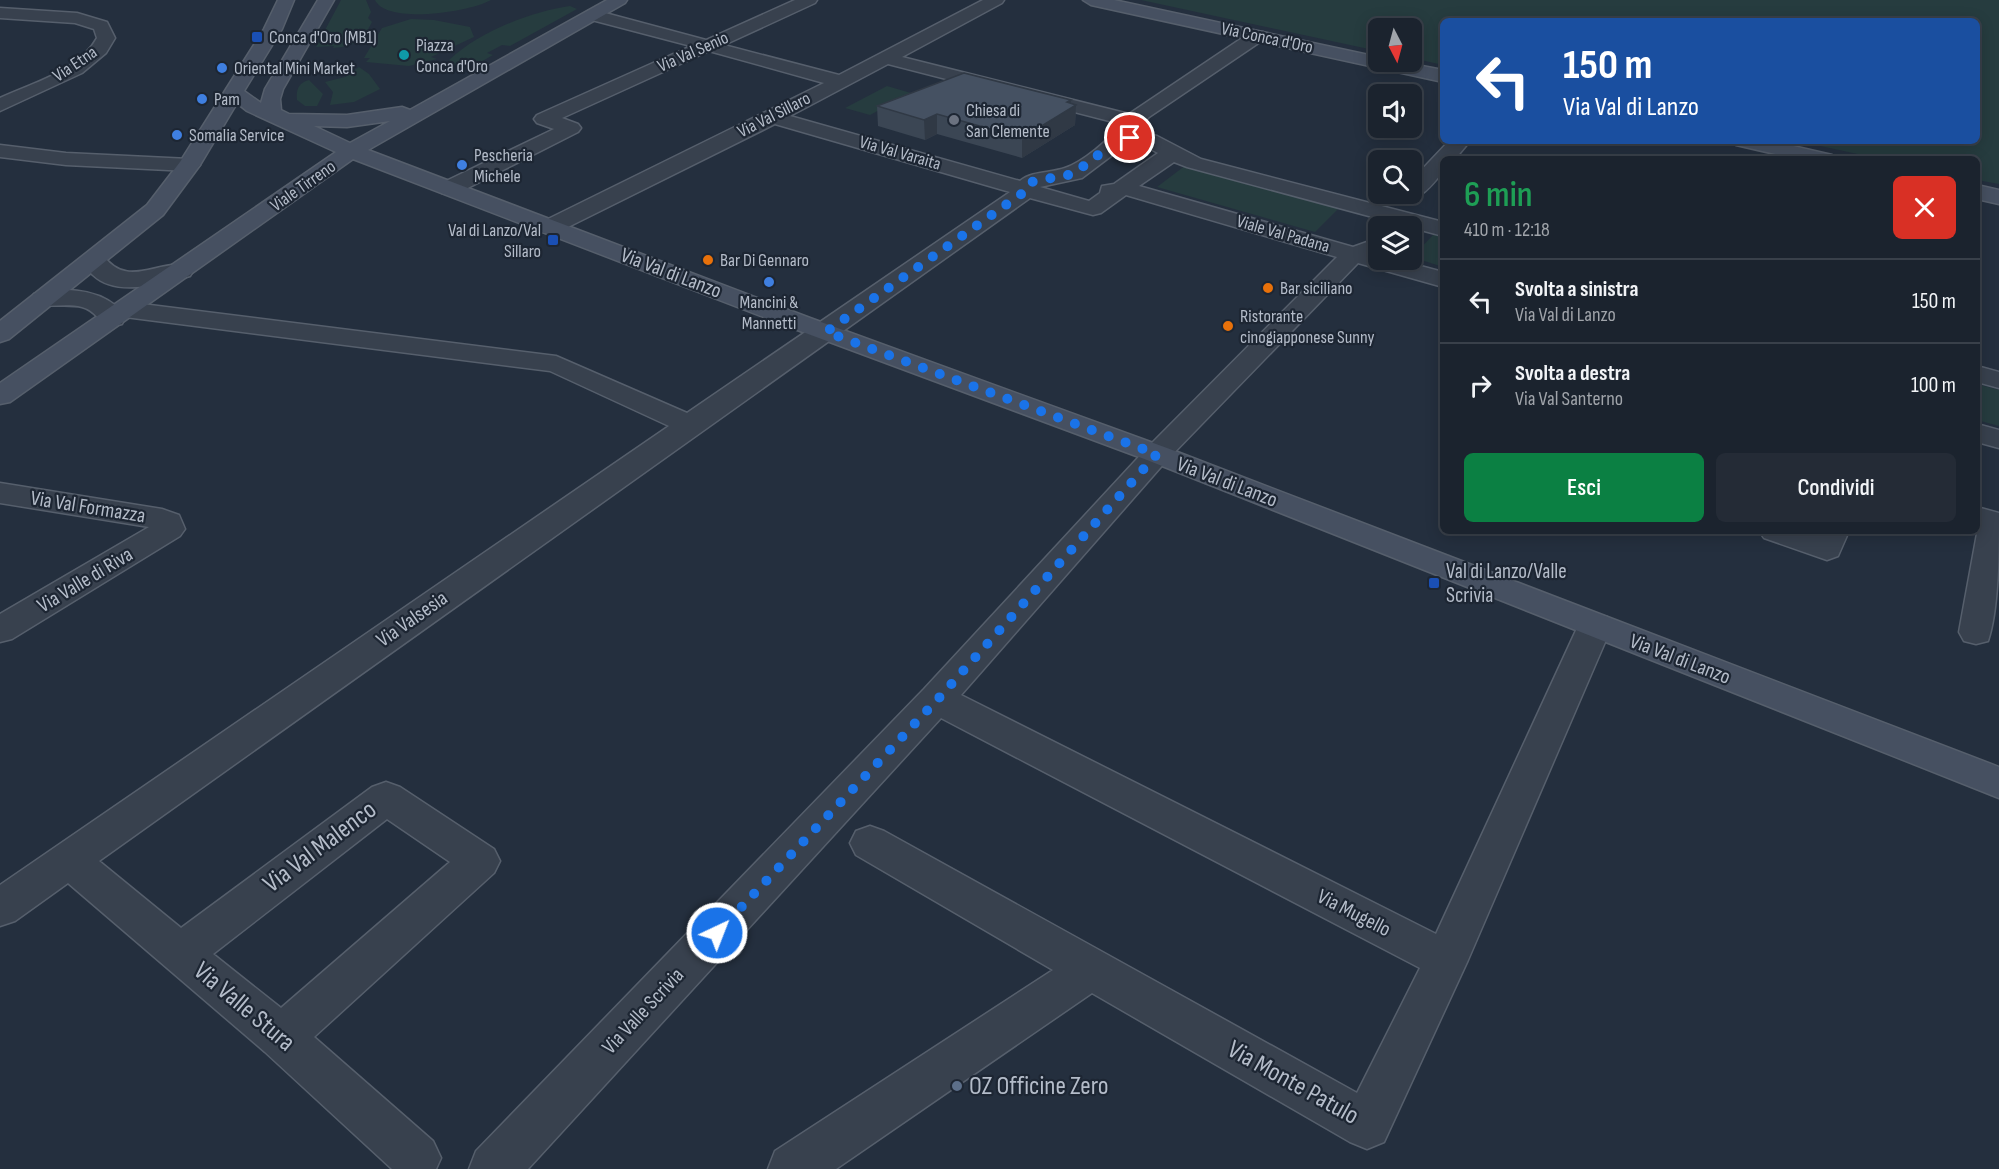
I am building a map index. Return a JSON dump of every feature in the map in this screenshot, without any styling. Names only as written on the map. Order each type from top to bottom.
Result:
[{"type":"street","points":[[0,7],[8,0]]},
{"type":"street","points":[[0,334],[151,214],[189,165],[273,29],[285,0]]},
{"type":"street","points":[[326,0],[274,89],[270,99],[274,114],[311,121],[346,121],[427,107]]},
{"type":"street","points":[[594,15],[619,0]]},
{"type":"street","name":"Via Val Senio","points":[[571,128],[544,119],[809,0]]},
{"type":"street","name":"Via Val Sillaro","points":[[550,227],[773,117],[996,0]]},
{"type":"street","name":"Via Conca d'Oro","points":[[1091,0],[1440,75]]},
{"type":"street","name":"Via Etna","points":[[0,13],[87,20],[101,26],[106,38],[99,49],[77,67],[0,105]]},
{"type":"street","points":[[594,15],[840,81]]},
{"type":"street","name":"Viale Tirreno","points":[[0,396],[120,315],[351,151],[594,15]]},
{"type":"street","points":[[1124,188],[1095,190],[1083,186],[1068,175],[1127,129],[1257,36]]},
{"type":"street","name":"Viale Val Padana","points":[[885,58],[1127,129],[1172,153],[1440,279]]},
{"type":"street","name":"Via Val di Lanzo","points":[[234,92],[254,107],[274,114],[351,151],[826,332],[1157,454],[1999,783]]},
{"type":"street","points":[[450,188],[602,113],[576,105]]},
{"type":"street","name":"Via Val Varaita","points":[[773,117],[1089,208],[1100,205],[1172,153]]},
{"type":"street","points":[[1446,156],[1457,144]]},
{"type":"street","points":[[1757,144],[1811,156]]},
{"type":"street","points":[[0,151],[66,159],[189,165]]},
{"type":"street","points":[[1422,181],[1440,162]]},
{"type":"street","name":"Via Valsesia","points":[[0,908],[826,332],[1027,190],[1029,184],[1068,175]]},
{"type":"street","name":"Viale Val Padana","points":[[1124,188],[1346,233],[1368,227]]},
{"type":"street","points":[[1980,193],[1999,197]]},
{"type":"street","name":"Viale Val Padana","points":[[1422,226],[1440,229]]},
{"type":"street","points":[[1346,233],[1368,241]]},
{"type":"street","name":"Via Valle Scrivia","points":[[494,1169],[938,699],[1157,454],[1346,233]]},
{"type":"street","name":"Viale Tirreno","points":[[94,258],[102,270],[126,279],[153,277],[182,271]]},
{"type":"street","points":[[43,299],[89,300],[120,315],[556,364],[690,425]]},
{"type":"street","points":[[1980,375],[1999,380]]},
{"type":"street","points":[[1980,434],[1999,439]]},
{"type":"street","name":"Via Val Formazza","points":[[0,493],[162,519],[168,522],[169,529]]},
{"type":"street","points":[[1976,632],[1995,522],[1980,518]]},
{"type":"street","name":"Via Valle di Riva","points":[[0,630],[169,529]]},
{"type":"street","points":[[1784,534],[1827,549],[1832,534]]},
{"type":"street","points":[[1446,960],[1595,626]]},
{"type":"street","name":"Via Mugello","points":[[938,699],[1446,960]]},
{"type":"street","name":"Via Val Malenco","points":[[181,953],[386,798],[480,861],[281,1037]]},
{"type":"street","name":"Via Monte Patulo","points":[[870,843],[1366,1125],[1446,960]]},
{"type":"street","name":"Via Valle Stura","points":[[69,860],[281,1037],[416,1158]]},
{"type":"street","points":[[793,1169],[1091,969]]},
{"type":"green space","points":[[341,0],[366,0],[371,12],[368,18],[372,22],[357,42],[333,48],[334,46],[316,47]]},
{"type":"green space","points":[[375,0],[491,0],[466,9],[411,14],[383,8]]},
{"type":"green space","points":[[1141,0],[1999,0],[1999,184],[1980,181],[1980,156],[1867,156],[1811,144],[1980,144],[1980,18],[1440,18],[1440,64],[1422,60],[1422,18],[1368,18],[1368,49]]},
{"type":"green space","points":[[570,6],[577,9],[510,46],[502,45],[487,53],[493,55],[479,63],[470,61],[466,64],[473,66],[452,65],[449,60],[475,41],[505,25],[538,13]]},
{"type":"green space","points":[[411,19],[434,20],[470,27],[474,37],[431,57],[437,59],[409,66],[366,62],[370,58],[364,58],[382,28]]},
{"type":"green space","points":[[359,67],[369,74],[380,89],[354,102],[330,105],[333,92],[325,82],[345,77]]},
{"type":"green space","points":[[309,80],[323,94],[317,106],[305,106],[297,100],[298,87]]},
{"type":"green space","points":[[887,86],[911,93],[870,115],[845,108]]},
{"type":"green space","points":[[1186,165],[1340,207],[1315,232],[1157,187]]},
{"type":"green space","points":[[1434,234],[1440,236],[1440,266],[1422,260],[1422,247]]},
{"type":"green space","points":[[1980,385],[1999,390],[1999,426],[1980,421]]},
{"type":"building","points":[[964,73],[1071,100],[1067,102],[1076,105],[1022,138],[937,114],[924,120],[877,106]]},
{"type":"place","name":"Conca d'Oro (MB1)","points":[[257,37]]},
{"type":"place","name":"Piazza Conca d'Oro","points":[[404,55]]},
{"type":"place","name":"Oriental Mini Market","points":[[222,68]]},
{"type":"place","name":"Pam","points":[[202,99]]},
{"type":"place","name":"Chiesa di San Clemente","points":[[954,120]]},
{"type":"place","name":"Somalia Service","points":[[177,135]]},
{"type":"place","name":"Pescheria Michele","points":[[462,165]]},
{"type":"place","name":"Val di Lanzo/Val Sillaro","points":[[553,240]]},
{"type":"place","name":"Bar Di Gennaro","points":[[708,260]]},
{"type":"place","name":"Mancini & Mannetti","points":[[769,282]]},
{"type":"place","name":"Bar siciliano","points":[[1268,288]]},
{"type":"place","name":"Ristorante cinogiapponese Sunny","points":[[1228,326]]},
{"type":"place","name":"Val di Lanzo/Valle Scrivia","points":[[1434,583]]},
{"type":"place","name":"OZ Officine Zero","points":[[957,1086]]},
{"type":"route","points":[[717,933],[938,699],[1157,454],[826,332],[1027,190],[1031,182],[1074,173],[1122,137],[1130,138]]}]
